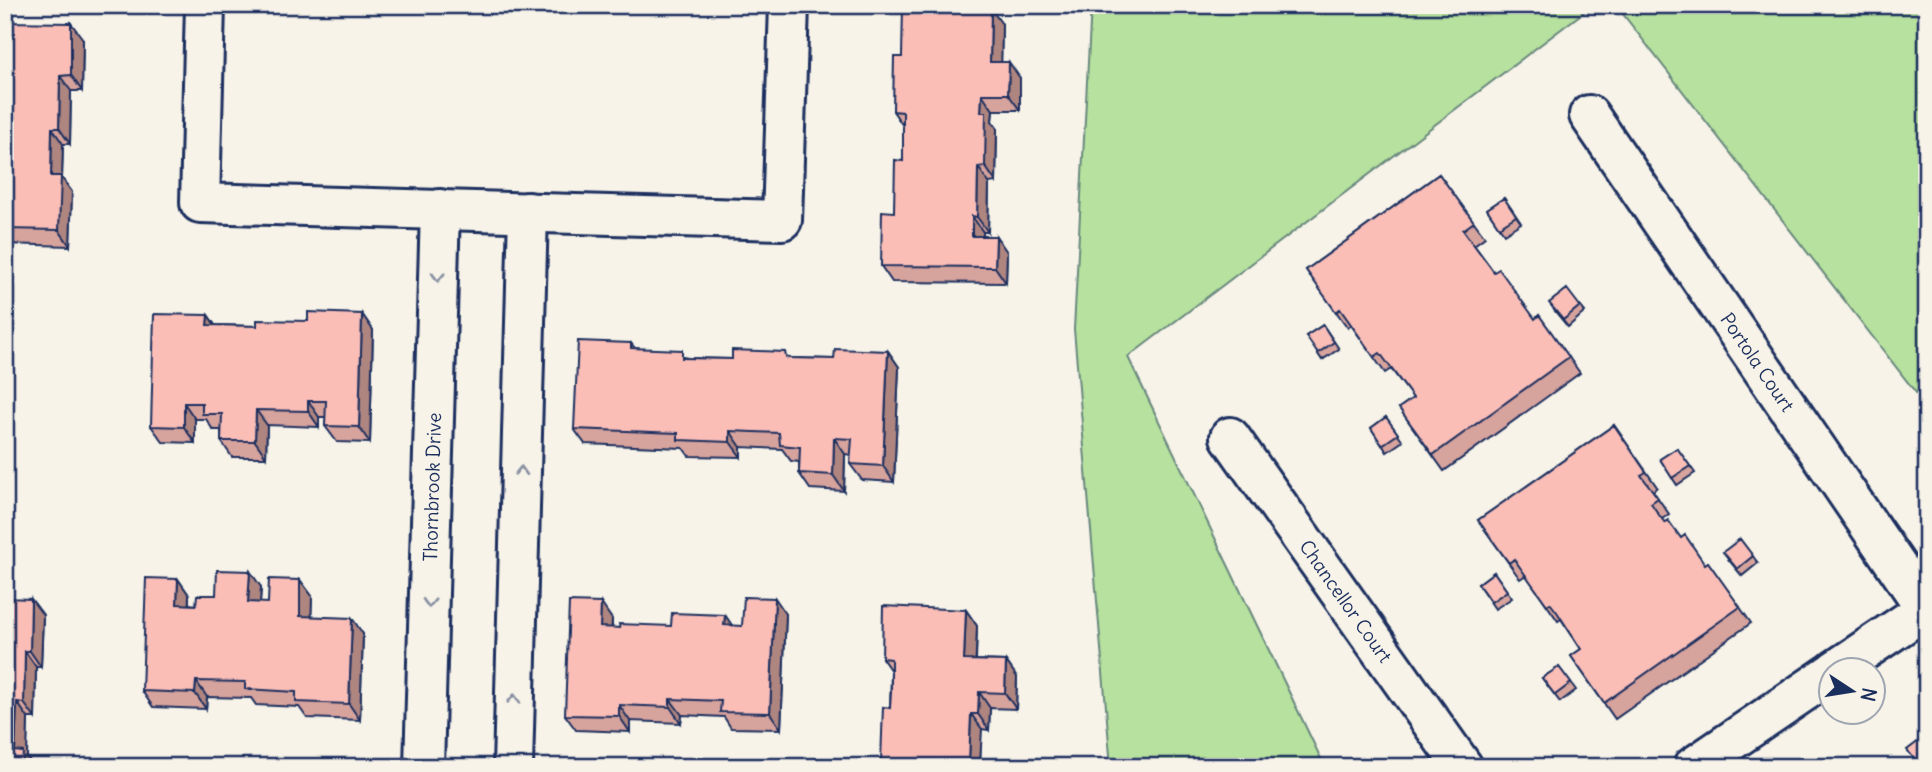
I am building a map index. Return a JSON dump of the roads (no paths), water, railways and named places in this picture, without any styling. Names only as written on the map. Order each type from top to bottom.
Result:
[{"type":"street","points":[[205,5],[200,203],[782,220],[789,5]]},
{"type":"street","name":"Portola Court","points":[[1589,115],[1926,609]]},
{"type":"street","name":"Thornbrook Drive","points":[[424,767],[440,209]]},
{"type":"street","points":[[513,767],[528,212]]},
{"type":"street","name":"Chancellor Court","points":[[1230,437],[1463,767]]},
{"type":"street","points":[[1856,656],[1926,609]]},
{"type":"street","points":[[1693,767],[1816,684]]}]
